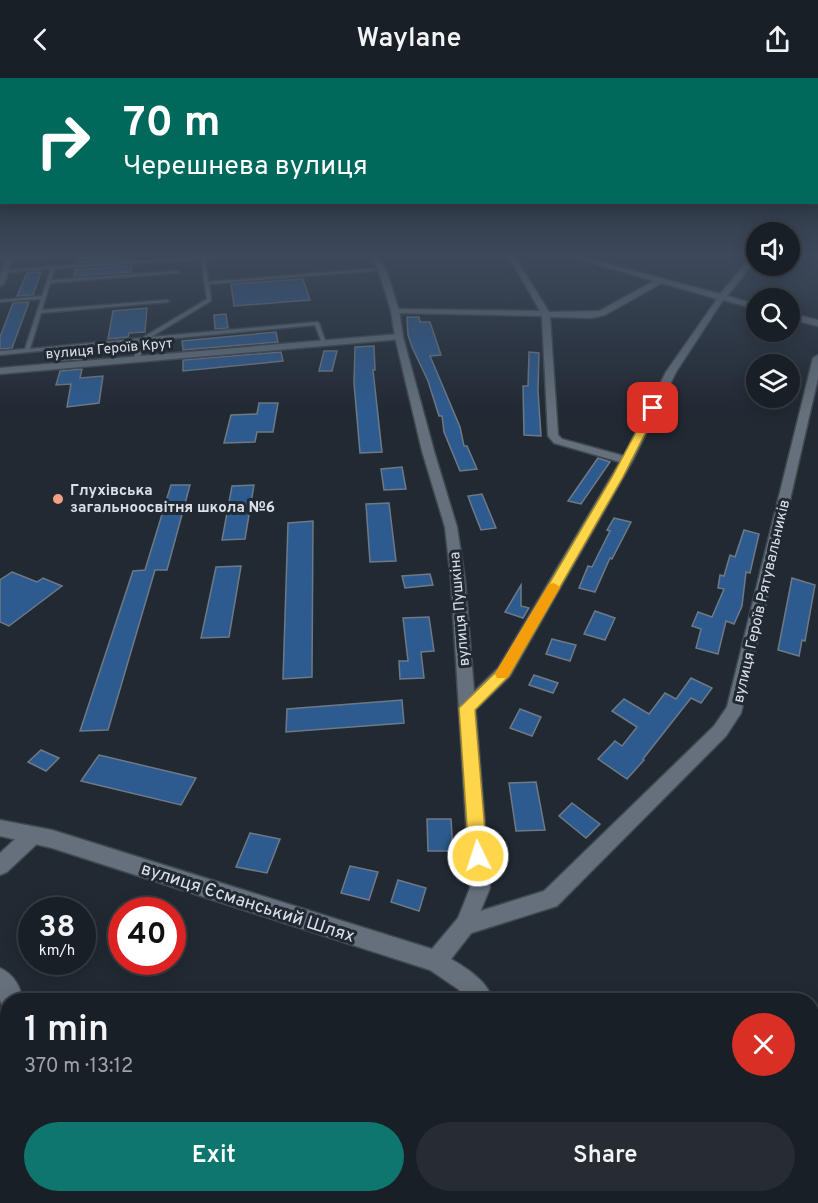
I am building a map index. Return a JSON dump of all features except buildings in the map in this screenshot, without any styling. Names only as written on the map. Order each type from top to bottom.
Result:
[{"type":"street","name":"вулиця Пушкіна","points":[[394,308],[399,337],[451,527],[458,580],[480,888],[465,925],[436,962]]},
{"type":"street","points":[[542,308],[546,314],[553,436],[558,441],[627,460]]},
{"type":"street","points":[[395,311],[546,314],[602,313],[612,308]]},
{"type":"street","points":[[467,708],[504,672],[627,460],[671,372],[715,308]]},
{"type":"street","points":[[800,319],[818,323]]},
{"type":"street","name":"вулиця Героїв Крут","points":[[0,371],[399,337]]},
{"type":"street","name":"вулиця Героїв Рятувальників","points":[[465,925],[550,899],[720,731],[735,709],[818,358]]},
{"type":"street","name":"вулиця Єсманський Шлях","points":[[0,828],[52,839],[436,962],[466,981],[476,993]]},
{"type":"street","points":[[0,866],[33,835]]},
{"type":"street","points":[[0,979],[10,993]]},
{"type":"lane","points":[[27,350],[40,308]]},
{"type":"lane","points":[[39,312],[91,308]]},
{"type":"lane","points":[[137,359],[141,341],[197,308]]},
{"type":"lane","points":[[0,353],[317,323],[324,343]]},
{"type":"slow traffic","points":[[502,674],[554,587]]},
{"type":"place","name":"Глухівська загальноосвітня школа №6","points":[[58,499]]},
{"type":"route","points":[[478,856],[467,708],[504,672],[627,460],[653,408]]}]
